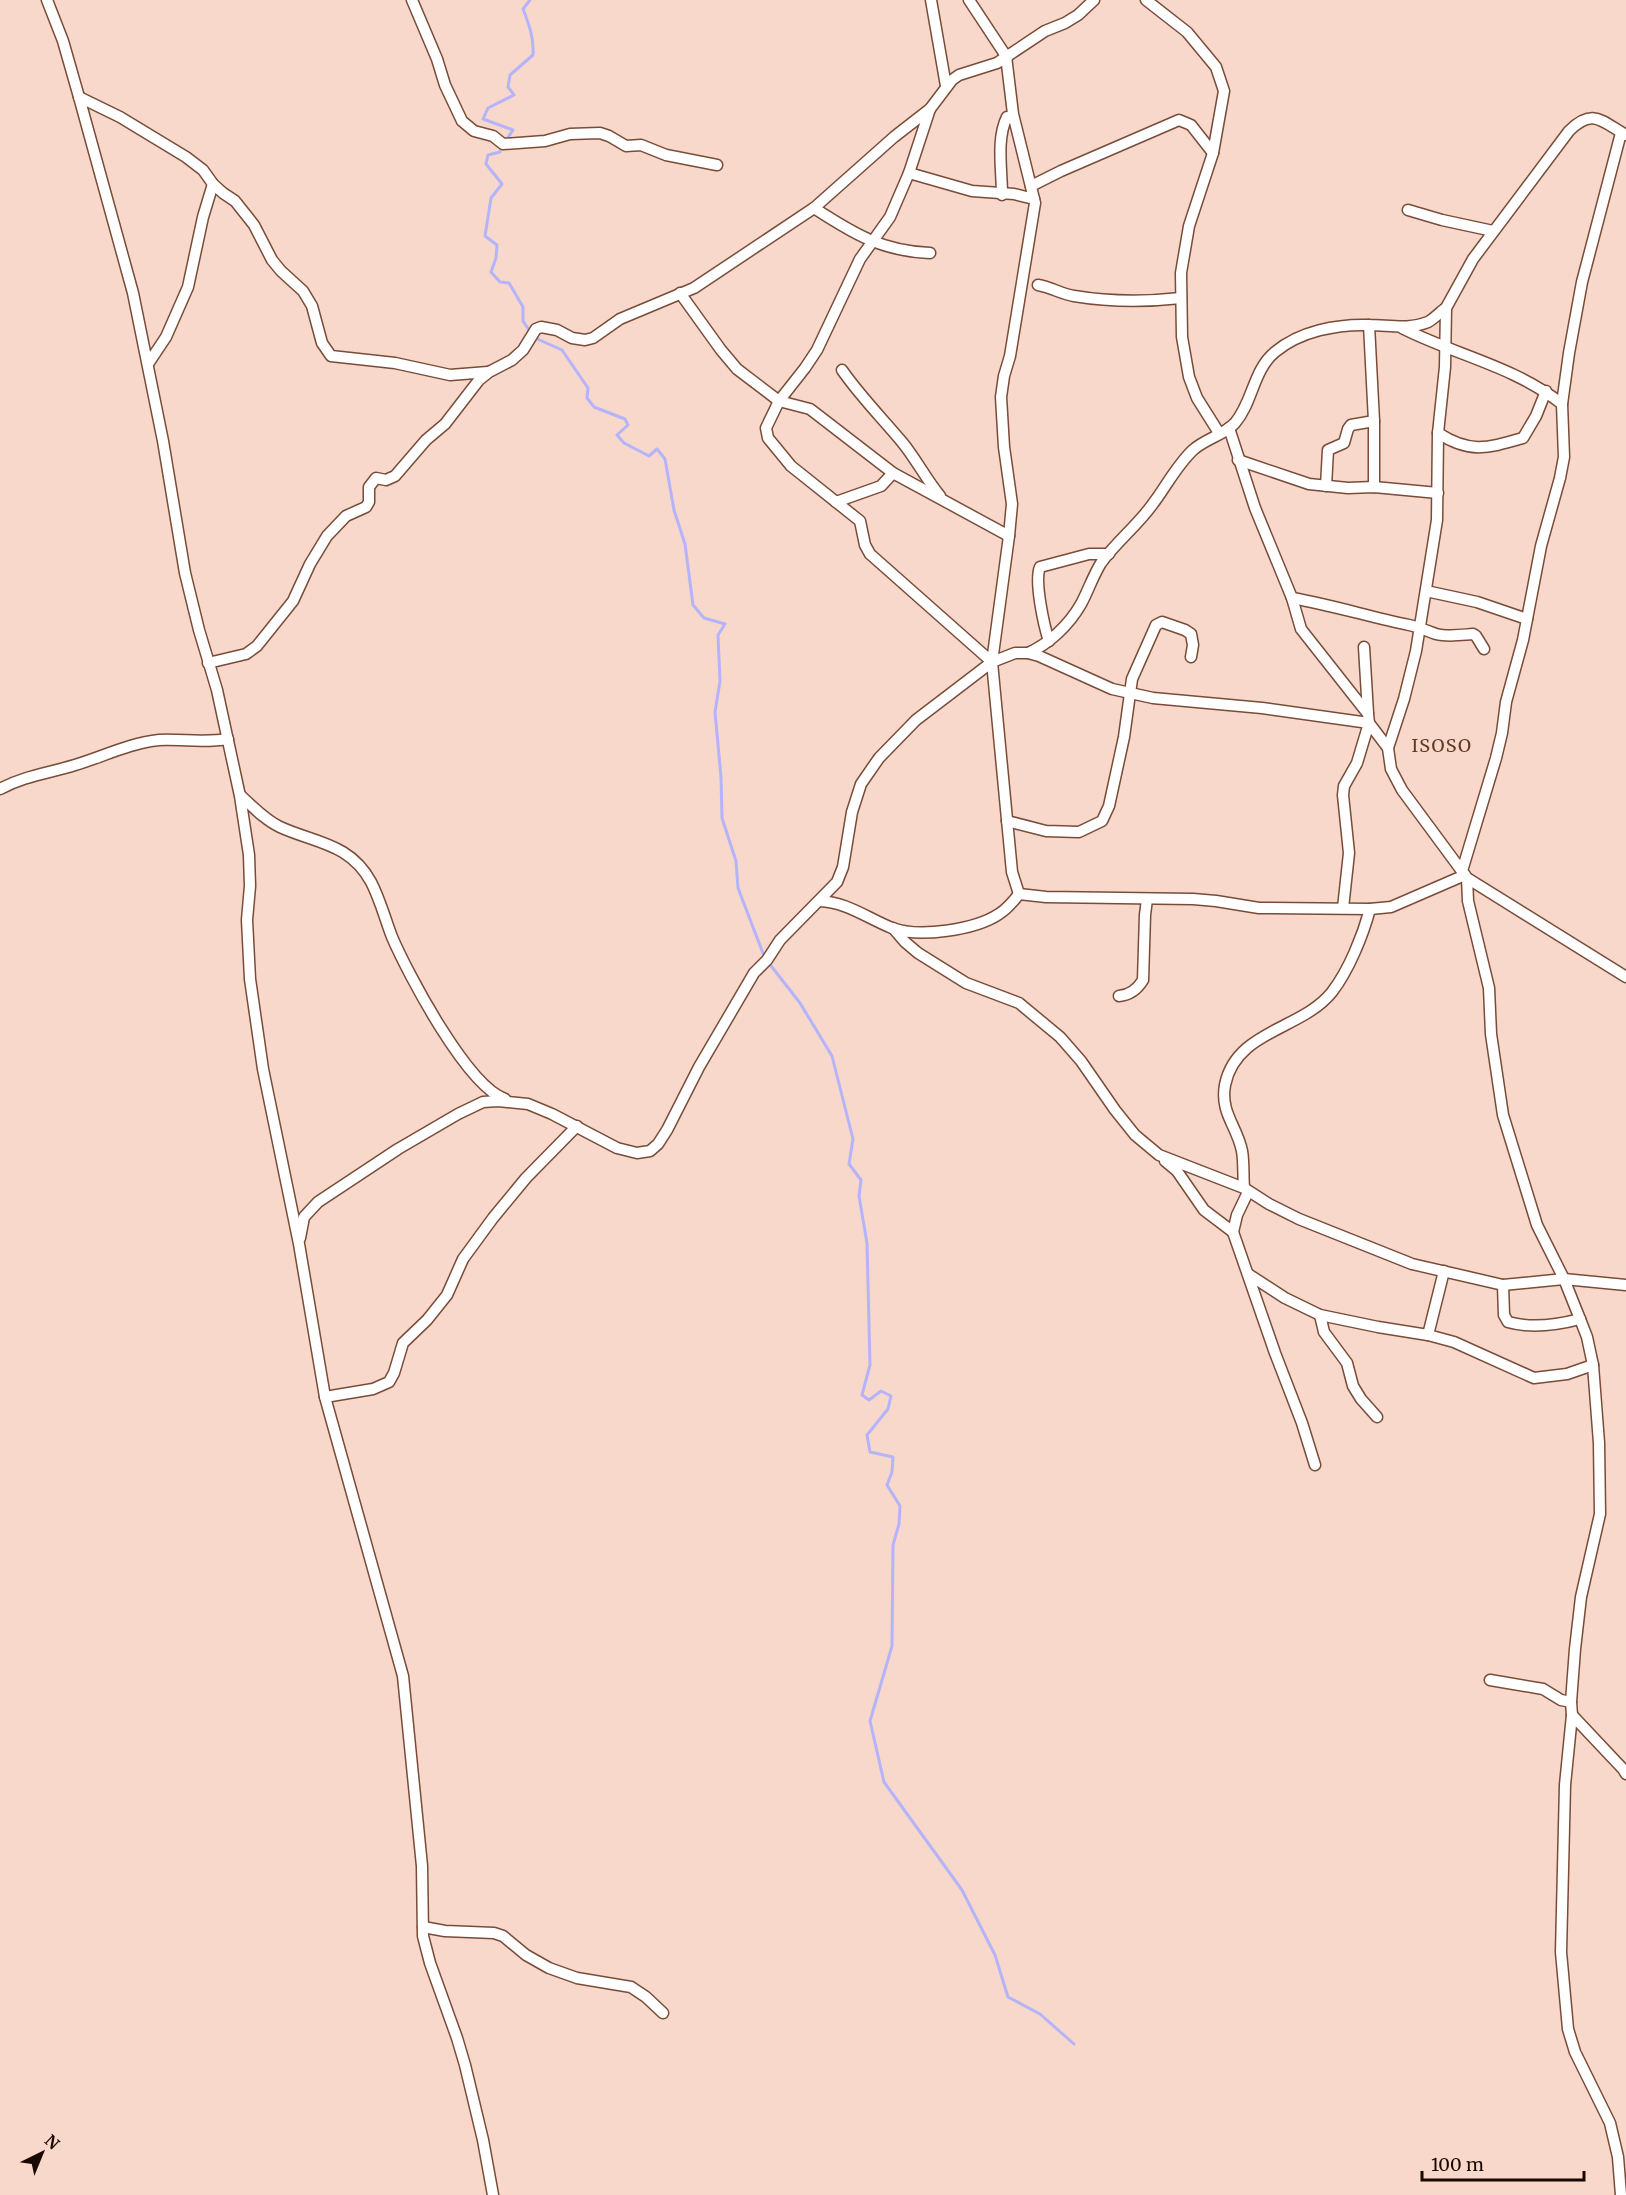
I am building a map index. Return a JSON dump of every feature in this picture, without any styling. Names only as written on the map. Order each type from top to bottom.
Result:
[{"type":"street","points":[[47,0],[63,41],[80,97],[133,293],[185,573],[228,739],[240,796],[249,855],[250,886],[247,920],[252,998],[278,1147],[299,1244],[310,1320],[326,1397],[403,1676],[422,1866],[423,1928],[430,1963],[465,2065],[483,2140],[493,2195]]},
{"type":"street","points":[[412,0],[453,102],[462,121],[474,131],[493,136],[503,144],[545,141],[581,133],[600,133],[626,146],[640,145],[666,155],[717,165]]},
{"type":"street","points":[[931,0],[946,86]]},
{"type":"street","points":[[969,0],[1005,56],[1013,114],[1034,199],[1010,356],[1001,398],[1003,438],[1012,504],[1010,536],[992,662],[1012,872],[1018,894]]},
{"type":"street","points":[[208,663],[246,654],[257,646],[293,601],[327,536],[346,516],[366,507],[369,502],[369,487],[373,481],[376,478],[387,480],[395,476],[426,440],[445,424],[472,387],[489,372],[512,360],[524,350],[536,329],[541,327],[557,330],[572,338],[585,340],[593,338],[620,319],[694,288],[814,208],[930,109],[946,86],[959,75],[998,63],[1005,56],[1045,31],[1078,15],[1094,0]]},
{"type":"street","points":[[1146,0],[1187,32],[1216,67],[1224,91],[1213,153],[1189,226],[1183,257],[1181,298],[1182,337],[1189,377],[1197,398],[1219,433]]},
{"type":"street","points":[[80,97],[120,117],[186,157],[203,170],[213,184],[235,201],[254,225],[272,260],[303,291],[312,306],[322,343],[331,356],[395,363],[450,375],[489,372]]},
{"type":"street","points":[[930,109],[909,173],[890,217],[860,259],[817,350],[779,400],[766,428],[768,438],[791,466],[860,521],[865,545],[870,554],[992,662]]},
{"type":"street","points":[[1002,195],[1001,137],[1007,117]]},
{"type":"street","points":[[1402,328],[1429,321],[1446,308],[1473,259],[1493,231],[1535,179],[1569,131],[1579,122],[1590,118],[1602,120],[1624,134],[1582,282],[1562,404],[1564,457],[1541,546],[1523,640],[1506,702],[1502,733],[1465,874],[1468,901],[1490,988],[1491,1034],[1503,1115],[1537,1225],[1580,1319],[1587,1337],[1593,1365],[1599,1443],[1600,1515],[1581,1597],[1571,1702],[1572,1715],[1565,1785],[1562,1952],[1564,2003],[1568,2029],[1575,2052],[1610,2123],[1618,2157],[1621,2195]]},
{"type":"street","points":[[1031,186],[1179,120],[1191,125],[1213,153]]},
{"type":"street","points":[[909,173],[972,191],[1002,195],[1014,194],[1034,199]]},
{"type":"street","points":[[148,364],[166,337],[188,288],[203,217],[213,184]]},
{"type":"street","points":[[814,208],[859,237],[906,251],[930,252]]},
{"type":"street","points":[[1408,210],[1452,223],[1493,231]]},
{"type":"street","points":[[1038,285],[1075,296],[1129,302],[1181,298]]},
{"type":"street","points":[[680,293],[737,369],[779,400],[810,409],[893,473],[1010,536]]},
{"type":"street","points":[[1446,308],[1438,434],[1437,520],[1410,676],[1388,748],[1391,769],[1402,790],[1465,874],[1626,977]]},
{"type":"street","points":[[1028,653],[1049,641],[1079,606],[1094,575],[1108,554],[1152,505],[1181,463],[1200,444],[1229,428],[1240,415],[1266,361],[1284,345],[1297,338],[1347,325],[1402,328],[1508,371],[1546,391],[1562,404]]},
{"type":"street","points":[[1369,325],[1374,421],[1374,487]]},
{"type":"street","points":[[842,370],[904,444],[944,501]]},
{"type":"street","points":[[1438,434],[1454,444],[1471,448],[1497,446],[1523,438],[1536,416],[1546,391]]},
{"type":"street","points":[[1326,486],[1328,450],[1344,443],[1347,429],[1352,425],[1374,421]]},
{"type":"street","points":[[1229,428],[1255,508],[1292,598],[1301,628],[1388,748]]},
{"type":"street","points":[[1238,460],[1309,484],[1438,493]]},
{"type":"street","points":[[836,502],[881,486],[893,473]]},
{"type":"street","points":[[1049,641],[1039,585],[1040,567],[1089,554],[1108,554]]},
{"type":"street","points":[[1426,591],[1477,602],[1527,618]]},
{"type":"street","points":[[1292,598],[1420,627],[1436,634],[1450,636],[1473,634],[1484,649]]},
{"type":"street","points":[[1007,821],[1046,831],[1079,832],[1102,821],[1109,806],[1132,679],[1156,625],[1162,622],[1191,634],[1193,645],[1191,657]]},
{"type":"street","points":[[1343,908],[1348,854],[1344,786],[1357,763],[1368,718],[1364,647]]},
{"type":"street","points":[[240,796],[279,827],[340,849],[351,856],[363,869],[404,960],[443,1031],[482,1084],[493,1094],[536,1107],[616,1148],[637,1153],[650,1151],[658,1144],[699,1066],[754,973],[767,960],[780,940],[837,882],[843,867],[852,812],[861,784],[879,758],[916,720],[992,662],[1015,653],[1028,653],[1056,663],[1112,689],[1153,698],[1368,718]]},
{"type":"street","points":[[0,789],[25,778],[73,766],[145,743],[228,739]]},
{"type":"street","points":[[1018,894],[1037,897],[1216,901],[1259,908],[1370,909],[1391,907],[1465,874]]},
{"type":"street","points":[[819,901],[835,903],[859,911],[893,928],[932,932],[970,926],[998,915],[1018,894]]},
{"type":"street","points":[[1119,996],[1127,995],[1138,988],[1143,981],[1144,915],[1147,899]]},
{"type":"street","points":[[1315,1465],[1233,1232],[1246,1190],[1241,1150],[1224,1103],[1230,1070],[1238,1056],[1251,1044],[1316,1007],[1332,992],[1359,942],[1370,909]]},
{"type":"street","points":[[893,928],[918,953],[966,983],[1019,1003],[1060,1037],[1081,1061],[1135,1135],[1177,1171],[1204,1210],[1233,1232]]},
{"type":"street","points":[[299,1244],[304,1217],[311,1208],[398,1149],[483,1102],[514,1102]]},
{"type":"street","points":[[326,1397],[373,1389],[389,1382],[403,1343],[427,1320],[447,1295],[463,1259],[493,1218],[526,1178],[577,1126]]},
{"type":"street","points":[[1159,1155],[1246,1190],[1299,1219],[1343,1238],[1403,1260],[1503,1285],[1564,1280],[1626,1285]]},
{"type":"street","points":[[1428,1335],[1444,1271]]},
{"type":"street","points":[[1248,1274],[1285,1298],[1320,1315],[1454,1342],[1534,1378],[1567,1374],[1593,1365]]},
{"type":"street","points":[[1503,1285],[1504,1315],[1508,1322],[1518,1325],[1550,1326],[1580,1319]]},
{"type":"street","points":[[1320,1315],[1324,1332],[1347,1363],[1353,1386],[1377,1417]]},
{"type":"street","points":[[1490,1680],[1543,1689],[1561,1700],[1571,1702]]},
{"type":"street","points":[[1572,1715],[1626,1774]]},
{"type":"street","points":[[423,1928],[502,1936],[526,1955],[549,1968],[578,1978],[631,1987],[646,1996],[663,2013]]},
{"type":"waterway","points":[[507,139],[513,130],[483,119],[488,108],[514,95],[508,87],[510,75],[533,55],[531,31],[523,9],[530,0]]},
{"type":"waterway","points":[[503,145],[500,152],[488,155],[486,164],[502,184],[491,198],[485,236],[497,245],[496,258],[491,272],[500,282],[509,283],[523,307],[523,321],[531,333]]},
{"type":"waterway","points":[[535,338],[562,350],[588,388],[587,398],[594,407],[625,419],[628,425],[617,435],[624,443],[649,456],[657,449],[665,459],[674,510],[685,544],[693,605],[704,618],[725,624],[718,635],[720,681],[715,712],[722,818],[736,861],[738,888],[764,956]]},
{"type":"waterway","points":[[768,962],[800,1003],[832,1056],[853,1139],[849,1164],[861,1180],[859,1196],[867,1243],[870,1365],[862,1395],[869,1400],[881,1391],[891,1396],[888,1409],[867,1435],[870,1452],[893,1457],[892,1472],[887,1485],[900,1506],[899,1524],[893,1545],[892,1646],[870,1721],[884,1782],[962,1890],[995,1955],[1008,1997],[1040,2014],[1074,2044]]},
{"type":"district","name":"ISOSO","points":[[1442,746]]}]
